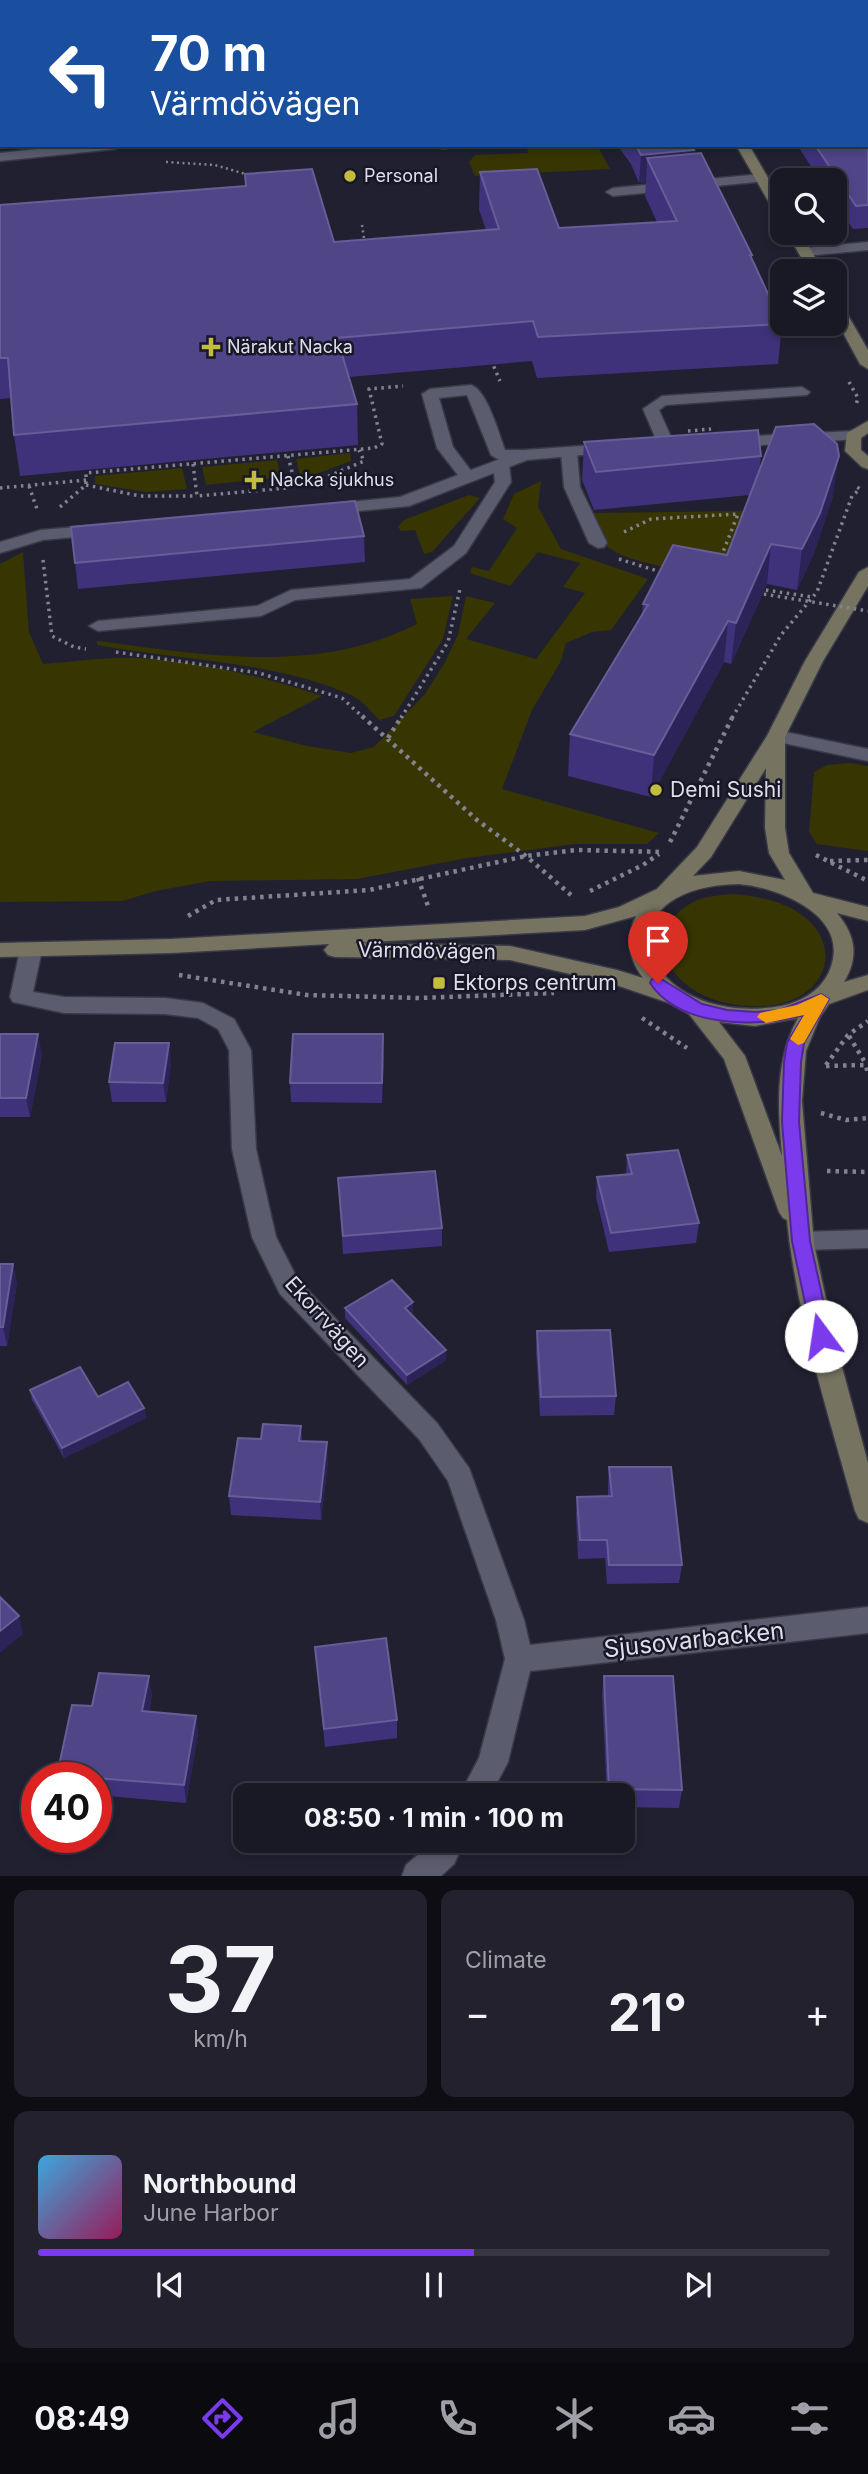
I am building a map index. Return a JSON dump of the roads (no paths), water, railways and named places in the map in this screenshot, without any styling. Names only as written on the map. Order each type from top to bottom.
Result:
[{"type":"street","points":[[0,157],[96,147]]},
{"type":"street","points":[[743,147],[770,192]]},
{"type":"street","points":[[613,192],[762,178]]},
{"type":"street","points":[[801,245],[809,259]]},
{"type":"street","points":[[805,252],[868,246]]},
{"type":"street","points":[[847,326],[868,364]]},
{"type":"street","points":[[467,476],[444,448],[430,394],[471,390],[480,405],[499,455],[630,448]]},
{"type":"street","points":[[665,442],[651,409],[662,401],[802,392]]},
{"type":"street","points":[[715,436],[861,424],[853,452],[868,464]]},
{"type":"street","points":[[569,452],[572,487],[598,543]]},
{"type":"street","points":[[316,510],[403,502],[524,455]]},
{"type":"street","points":[[98,626],[261,611],[291,595],[415,584],[460,549],[503,482],[501,464]]},
{"type":"street","points":[[0,533],[42,535],[110,529]]},
{"type":"street","points":[[0,548],[42,535]]},
{"type":"street","points":[[664,897],[704,852],[776,736],[814,661],[868,572]]},
{"type":"street","points":[[776,736],[868,755]]},
{"type":"street","points":[[776,736],[775,828],[779,853],[805,897]]},
{"type":"street","name":"Värmdövägen","points":[[0,950],[172,946],[585,923],[624,913],[682,887],[729,877],[783,886],[823,910],[836,925],[844,944],[843,970],[821,999]]},
{"type":"street","name":"Värmdövägen","points":[[664,897],[649,911],[640,929],[639,947],[645,965],[658,983],[677,998]]},
{"type":"street","name":"Värmdövägen","points":[[805,897],[868,914]]},
{"type":"street","name":"Värmdövägen","points":[[172,946],[510,953],[587,969],[677,998],[698,1009],[727,1016],[755,1018],[791,1013],[868,982]]},
{"type":"street","name":"Ekorrvägen","points":[[31,950],[22,997],[64,1005],[165,1006],[204,1011],[226,1024],[240,1050],[244,1149],[264,1237],[289,1287],[428,1431],[460,1476],[510,1620],[519,1659],[493,1762],[481,1783]]},
{"type":"street","points":[[821,999],[796,1043],[792,1062],[790,1122],[801,1241],[815,1310],[868,1511]]},
{"type":"street","points":[[698,1009],[734,1056],[801,1241]]},
{"type":"street","points":[[801,1241],[868,1240]]},
{"type":"street","name":"Sjusovarbacken","points":[[519,1659],[868,1620]]},
{"type":"street","points":[[417,1875],[444,1853]]},
{"type":"place","name":"Personal","points":[[350,176]]},
{"type":"place","name":"Närakut Nacka","points":[[211,347]]},
{"type":"place","name":"Nacka sjukhus","points":[[254,480]]},
{"type":"place","name":"Demi Sushi","points":[[656,790]]},
{"type":"place","name":"Ektorps centrum","points":[[439,983]]}]
